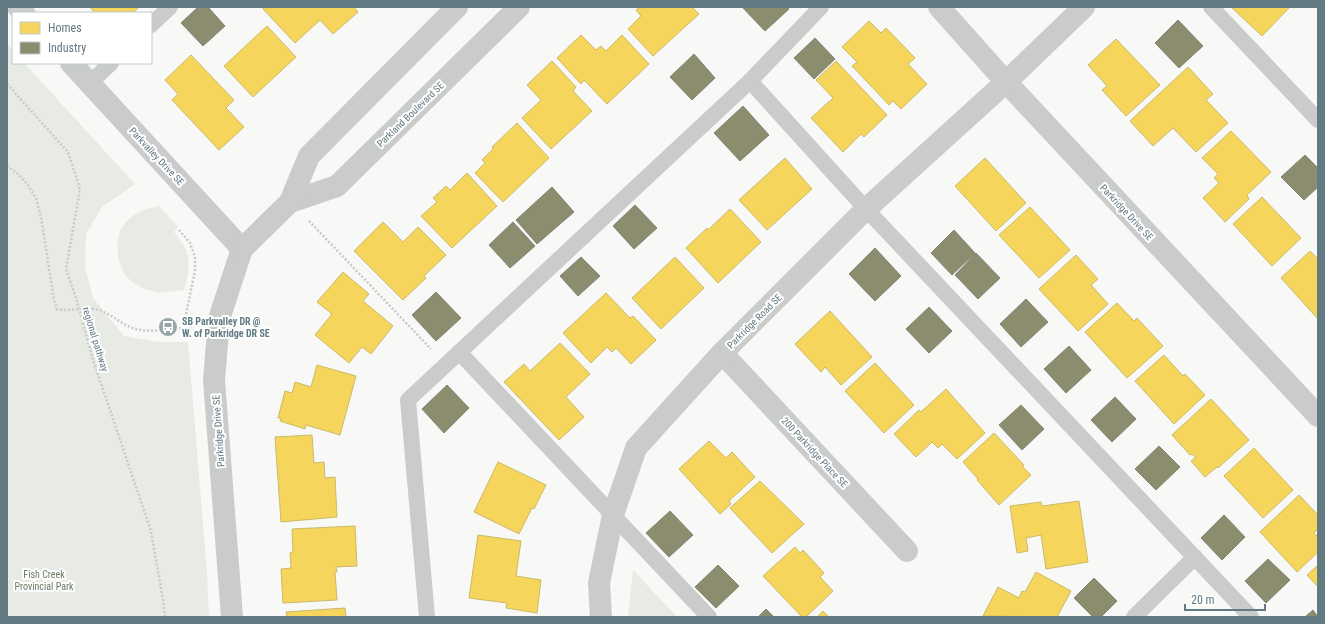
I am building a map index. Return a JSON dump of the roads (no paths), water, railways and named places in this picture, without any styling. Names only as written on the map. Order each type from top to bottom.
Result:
[{"type":"street","name":"Parkland Boulevard SE","points":[[242,249],[290,202],[309,156],[457,7]]},
{"type":"street","name":"Parkland Boulevard SE","points":[[290,202],[337,186],[519,7]]},
{"type":"street","name":"Parkridge Drive SE","points":[[939,7],[1006,82],[1318,416]]},
{"type":"street","name":"Parkridge Road SE","points":[[601,617],[599,583],[613,515],[636,448],[722,353],[866,210],[1006,82],[1084,7]]},
{"type":"street","name":"Parkvalley Drive SE","points":[[72,64],[242,249]]},
{"type":"street","name":"Parkridge Drive SE","points":[[232,617],[214,380],[219,318],[242,249]]},
{"type":"street","name":"200 Parkridge Place SE","points":[[722,353],[907,551]]},
{"type":"lane","points":[[152,24],[170,7]]},
{"type":"lane","points":[[427,617],[408,400],[750,81],[821,7]]},
{"type":"lane","points":[[1211,7],[1318,120]]},
{"type":"lane","points":[[90,83],[110,64]]},
{"type":"lane","points":[[750,81],[866,210],[1250,617]]},
{"type":"lane","points":[[459,352],[709,617]]},
{"type":"lane","points":[[1134,617],[1195,557]]},
{"type":"place","name":"SB Parkvalley DR @ W. of Parkridge DR SE","points":[[168,327]]},
{"type":"park label","name":"Fish Creek Provincial Park","points":[[44,580]]}]
